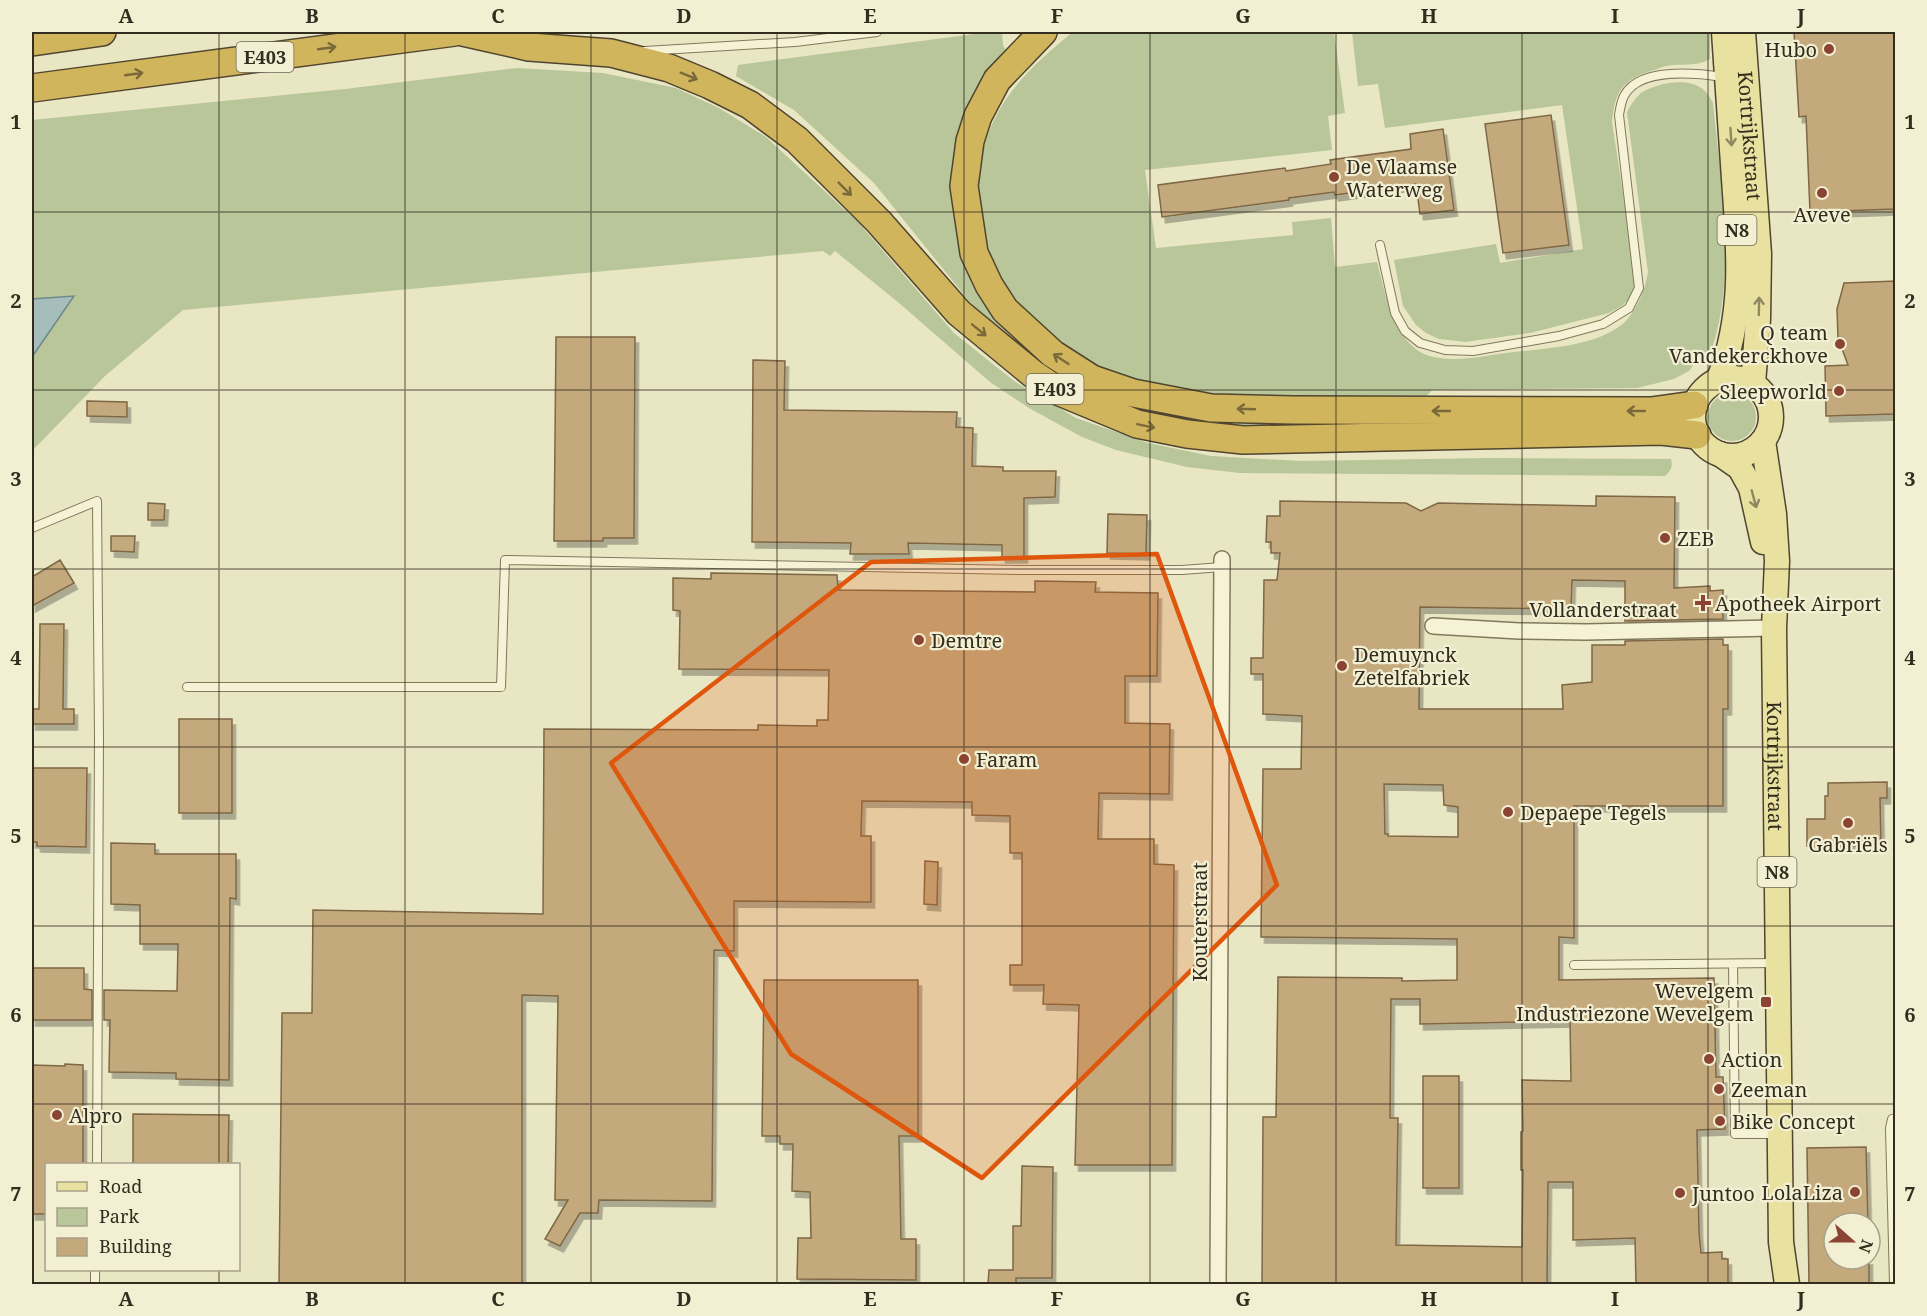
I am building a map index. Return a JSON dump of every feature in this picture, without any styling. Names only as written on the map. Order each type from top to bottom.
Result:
[{"type":"highway","points":[[32,42],[102,32]]},
{"type":"highway","name":"E403","points":[[32,88],[455,32]]},
{"type":"highway","name":"E403","points":[[463,32],[529,47],[610,53],[669,68],[750,105],[797,140],[879,222],[959,313],[1033,374],[1060,392],[1137,424],[1187,434],[1242,440],[1661,431],[1697,435]]},
{"type":"highway","name":"E403","points":[[1044,32],[997,80],[978,116],[970,141],[964,186],[968,221],[974,253],[989,285],[1005,310],[1053,354],[1092,379],[1133,393],[1212,408],[1293,411],[1651,411],[1694,405]]},
{"type":"main road","name":"Kortrijkstraat","points":[[1719,379],[1731,343],[1739,293],[1738,238],[1724,32]]},
{"type":"main road","name":"Kortrijkstraat","points":[[1743,32],[1759,254],[1754,384]]},
{"type":"main road","points":[[1719,379],[1736,378],[1754,384]]},
{"type":"main road","name":"N8","points":[[1694,405],[1704,389],[1719,379]]},
{"type":"main road","name":"N8","points":[[1754,384],[1766,396],[1770,409],[1770,426],[1763,441]]},
{"type":"main road","points":[[1694,405],[1692,420],[1697,435]]},
{"type":"main road","name":"N8","points":[[1697,435],[1706,447],[1720,454]]},
{"type":"main road","points":[[1720,454],[1736,456],[1751,451],[1763,441]]},
{"type":"main road","name":"Kortrijkstraat","points":[[1763,441],[1774,514],[1777,561],[1774,621],[1781,1242],[1787,1284]]},
{"type":"main road","name":"Kortrijkstraat","points":[[1720,454],[1740,468],[1751,488],[1767,560],[1774,621]]},
{"type":"main road","name":"Kortrijkstraat","points":[[1773,1284],[1781,1242]]},
{"type":"street","name":"Kouterstraat","points":[[1218,1284],[1222,563]]},
{"type":"street","name":"Vollanderstraat","points":[[1433,626],[1575,632],[1774,621]]},
{"type":"lane","points":[[610,53],[795,42],[877,32]]},
{"type":"lane","points":[[1380,245],[1395,313],[1405,331],[1420,343],[1445,350],[1473,351],[1559,336],[1603,324],[1629,308],[1639,288],[1619,115],[1625,95],[1640,80],[1664,75],[1696,73],[1727,78]]},
{"type":"lane","points":[[32,528],[97,501],[99,748],[97,1163]]},
{"type":"lane","points":[[187,687],[501,687],[506,561],[1019,570],[1182,570],[1222,563]]},
{"type":"lane","points":[[1574,965],[1778,963]]},
{"type":"lane","points":[[1733,964],[1735,1134],[1780,1134]]},
{"type":"lane","points":[[1894,1284],[1890,1128],[1892,1119],[1896,1118]]},
{"type":"highlighted area","points":[[1157,554],[1277,885],[982,1178],[791,1054],[611,763],[871,562]]},
{"type":"green space","points":[[1002,32],[1003,45],[1007,53],[976,96],[970,271],[1086,386],[1416,419],[1415,430],[1240,430],[1131,410],[1043,370],[985,321],[874,183],[794,110],[736,76],[738,65]]},
{"type":"green space","points":[[1073,32],[1334,32],[1345,113],[1328,116],[1332,150],[1145,170],[1156,248],[1293,235],[1292,222],[1331,218],[1335,267],[1377,262],[1392,314],[1405,338],[1424,354],[1444,358],[1468,358],[1575,344],[1600,337],[1625,322],[1634,311],[1640,298],[1648,272],[1627,112],[1641,93],[1656,86],[1682,82],[1699,86],[1713,103],[1725,234],[1723,300],[1717,332],[1707,362],[1698,359],[1689,371],[1674,379],[1637,388],[1432,390],[1425,398],[1298,399],[1232,398],[1170,391],[1110,374],[1081,360],[1046,336],[1010,295],[989,255],[984,241],[979,210],[979,180],[983,153],[990,129],[1000,108],[1031,69]]},
{"type":"green space","points":[[1352,32],[1710,32],[1710,59],[1697,64],[1668,66],[1641,75],[1626,83],[1615,103],[1612,122],[1635,282],[1632,295],[1623,305],[1609,313],[1530,333],[1465,342],[1439,339],[1416,325],[1403,306],[1394,260],[1496,244],[1500,263],[1583,249],[1562,105],[1385,128],[1378,84],[1358,86]]},
{"type":"green space","points":[[517,68],[603,73],[676,88],[719,108],[766,137],[858,222],[954,333],[1014,381],[1076,418],[1148,443],[1211,456],[1301,461],[1489,458],[1671,459],[1671,468],[1665,476],[1240,473],[1187,467],[1116,450],[1082,437],[1029,408],[990,382],[835,251],[830,256],[823,251],[183,310],[105,376],[32,451],[32,357],[73,296],[32,299],[32,120],[345,89]]},
{"type":"green space","points":[[1727,393],[1737,393],[1752,403],[1756,417],[1755,426],[1746,437],[1737,441],[1727,441],[1712,431],[1708,422],[1708,412],[1718,397]]},
{"type":"water","points":[[74,296],[32,357],[32,299]]},
{"type":"building","points":[[1794,32],[1896,32],[1896,209],[1810,212],[1806,116],[1799,117]]},
{"type":"building","points":[[1551,115],[1569,245],[1503,253],[1485,124]]},
{"type":"building","name":"De Vlaamse Waterweg","points":[[1443,129],[1454,210],[1420,214],[1416,184],[1335,195],[1334,192],[1162,217],[1158,185],[1285,168],[1286,171],[1331,164],[1330,160],[1411,149],[1410,134]]},
{"type":"building","points":[[1896,281],[1896,414],[1826,416],[1825,366],[1848,365],[1838,338],[1837,309],[1844,283]]},
{"type":"building","points":[[556,337],[635,337],[634,538],[603,538],[603,541],[554,541]]},
{"type":"building","points":[[753,360],[785,361],[784,410],[957,412],[956,427],[973,428],[972,466],[1003,467],[1003,471],[1056,471],[1055,497],[1024,498],[1024,557],[1002,557],[1002,545],[908,543],[909,554],[850,554],[851,543],[752,542]]},
{"type":"building","points":[[87,401],[127,402],[127,417],[87,416]]},
{"type":"building","points":[[1596,496],[1675,497],[1674,588],[1710,586],[1710,591],[1723,590],[1723,619],[1625,621],[1625,581],[1572,580],[1571,609],[1420,607],[1419,709],[1563,709],[1562,685],[1592,682],[1592,645],[1625,645],[1625,641],[1723,639],[1723,645],[1728,645],[1728,709],[1723,709],[1723,806],[1574,806],[1574,938],[1559,937],[1559,980],[1714,978],[1716,1077],[1723,1077],[1725,1129],[1697,1130],[1699,1232],[1701,1253],[1722,1252],[1722,1259],[1728,1259],[1728,1284],[1636,1284],[1635,1238],[1573,1240],[1573,1182],[1548,1182],[1547,1284],[1262,1284],[1263,1117],[1276,1117],[1278,977],[1402,978],[1402,981],[1457,980],[1457,939],[1261,937],[1263,769],[1301,769],[1302,716],[1263,714],[1263,674],[1251,674],[1251,658],[1263,658],[1264,580],[1277,580],[1280,553],[1271,553],[1271,542],[1266,542],[1267,516],[1280,516],[1280,501],[1406,503],[1421,511],[1438,503],[1596,506]],"holes":[[[1384,784],[1443,785],[1444,805],[1458,807],[1458,837],[1388,836],[1385,834]],[[1391,999],[1420,999],[1420,1024],[1570,1021],[1571,1081],[1522,1080],[1522,1247],[1396,1245],[1398,1118],[1390,1118]]]},
{"type":"building","points":[[148,503],[165,504],[164,520],[148,520]]},
{"type":"building","points":[[1108,514],[1147,515],[1146,554],[1107,553]]},
{"type":"building","points":[[111,536],[135,536],[134,552],[111,551]]},
{"type":"building","points":[[60,560],[74,583],[32,606],[32,577]]},
{"type":"building","points":[[711,573],[837,575],[838,590],[1035,592],[1035,581],[1096,582],[1095,592],[1158,593],[1157,676],[1125,676],[1125,723],[1170,724],[1169,794],[1099,793],[1098,839],[1154,839],[1154,864],[1174,865],[1172,1165],[1075,1165],[1079,1005],[1043,1004],[1044,985],[1010,985],[1010,965],[1022,965],[1022,853],[1010,853],[1010,816],[972,815],[972,802],[862,801],[861,836],[871,836],[871,902],[734,901],[734,951],[714,950],[712,1201],[599,1200],[598,1213],[580,1213],[560,1246],[545,1239],[568,1200],[555,1200],[558,996],[522,995],[522,1284],[279,1284],[282,1013],[312,1013],[313,910],[543,914],[544,729],[758,730],[758,725],[817,726],[817,720],[828,720],[829,670],[679,669],[680,611],[673,610],[673,578],[711,579]]},
{"type":"building","points":[[40,624],[64,624],[63,709],[74,709],[74,724],[32,724],[32,709],[39,709]]},
{"type":"building","points":[[179,719],[232,719],[232,813],[179,813]]},
{"type":"building","points":[[32,768],[87,768],[86,847],[37,846],[37,842],[32,842]]},
{"type":"building","points":[[1887,782],[1887,798],[1880,798],[1881,846],[1807,846],[1807,819],[1825,819],[1825,796],[1828,796],[1828,783]]},
{"type":"building","points":[[111,843],[155,844],[155,854],[236,854],[236,899],[230,898],[229,1080],[176,1079],[176,1073],[109,1072],[110,1020],[104,1020],[104,990],[177,991],[178,944],[140,944],[140,905],[111,904]]},
{"type":"building","points":[[925,861],[938,862],[937,905],[924,904]]},
{"type":"building","points":[[32,968],[84,968],[84,989],[92,990],[92,1020],[32,1020]]},
{"type":"building","points":[[764,980],[918,980],[918,1136],[899,1136],[901,1239],[916,1239],[916,1280],[797,1279],[798,1238],[811,1238],[810,1192],[792,1191],[793,1144],[780,1144],[780,1136],[762,1136]]},
{"type":"building","name":"Alpro","points":[[65,1064],[83,1065],[83,1163],[45,1163],[45,1214],[32,1214],[32,1065],[65,1066]]},
{"type":"building","points":[[1423,1076],[1459,1076],[1459,1188],[1423,1188]]},
{"type":"building","points":[[133,1114],[229,1115],[228,1163],[133,1163]]},
{"type":"building","points":[[1866,1147],[1868,1211],[1822,1211],[1822,1271],[1869,1271],[1869,1284],[1809,1284],[1807,1148]]},
{"type":"building","points":[[1022,1166],[1053,1167],[1052,1278],[1016,1278],[1016,1284],[988,1284],[989,1270],[1013,1270],[1013,1226],[1021,1226]]},
{"type":"place","name":"Hubo","points":[[1829,49]]},
{"type":"place","name":"De Vlaamse Waterweg","points":[[1334,177]]},
{"type":"place","name":"Aveve","points":[[1822,193]]},
{"type":"place","name":"Q team Vandekerckhove","points":[[1840,344]]},
{"type":"place","name":"Sleepworld","points":[[1839,391]]},
{"type":"place","name":"ZEB","points":[[1665,538]]},
{"type":"place","name":"Apotheek Airport","points":[[1703,603]]},
{"type":"place","name":"Demtre","points":[[919,640]]},
{"type":"place","name":"Demuynck Zetelfabriek","points":[[1342,666]]},
{"type":"place","name":"Faram","points":[[964,759]]},
{"type":"place","name":"Depaepe Tegels","points":[[1508,812]]},
{"type":"place","name":"Gabriëls","points":[[1848,823]]},
{"type":"place","name":"Wevelgem Industriezone Wevelgem","points":[[1766,1002]]},
{"type":"place","name":"Action","points":[[1709,1059]]},
{"type":"place","name":"Zeeman","points":[[1719,1089]]},
{"type":"place","name":"Alpro","points":[[57,1115]]},
{"type":"place","name":"Bike Concept","points":[[1720,1121]]},
{"type":"place","name":"LolaLiza","points":[[1855,1192]]},
{"type":"place","name":"Juntoo","points":[[1680,1193]]}]
